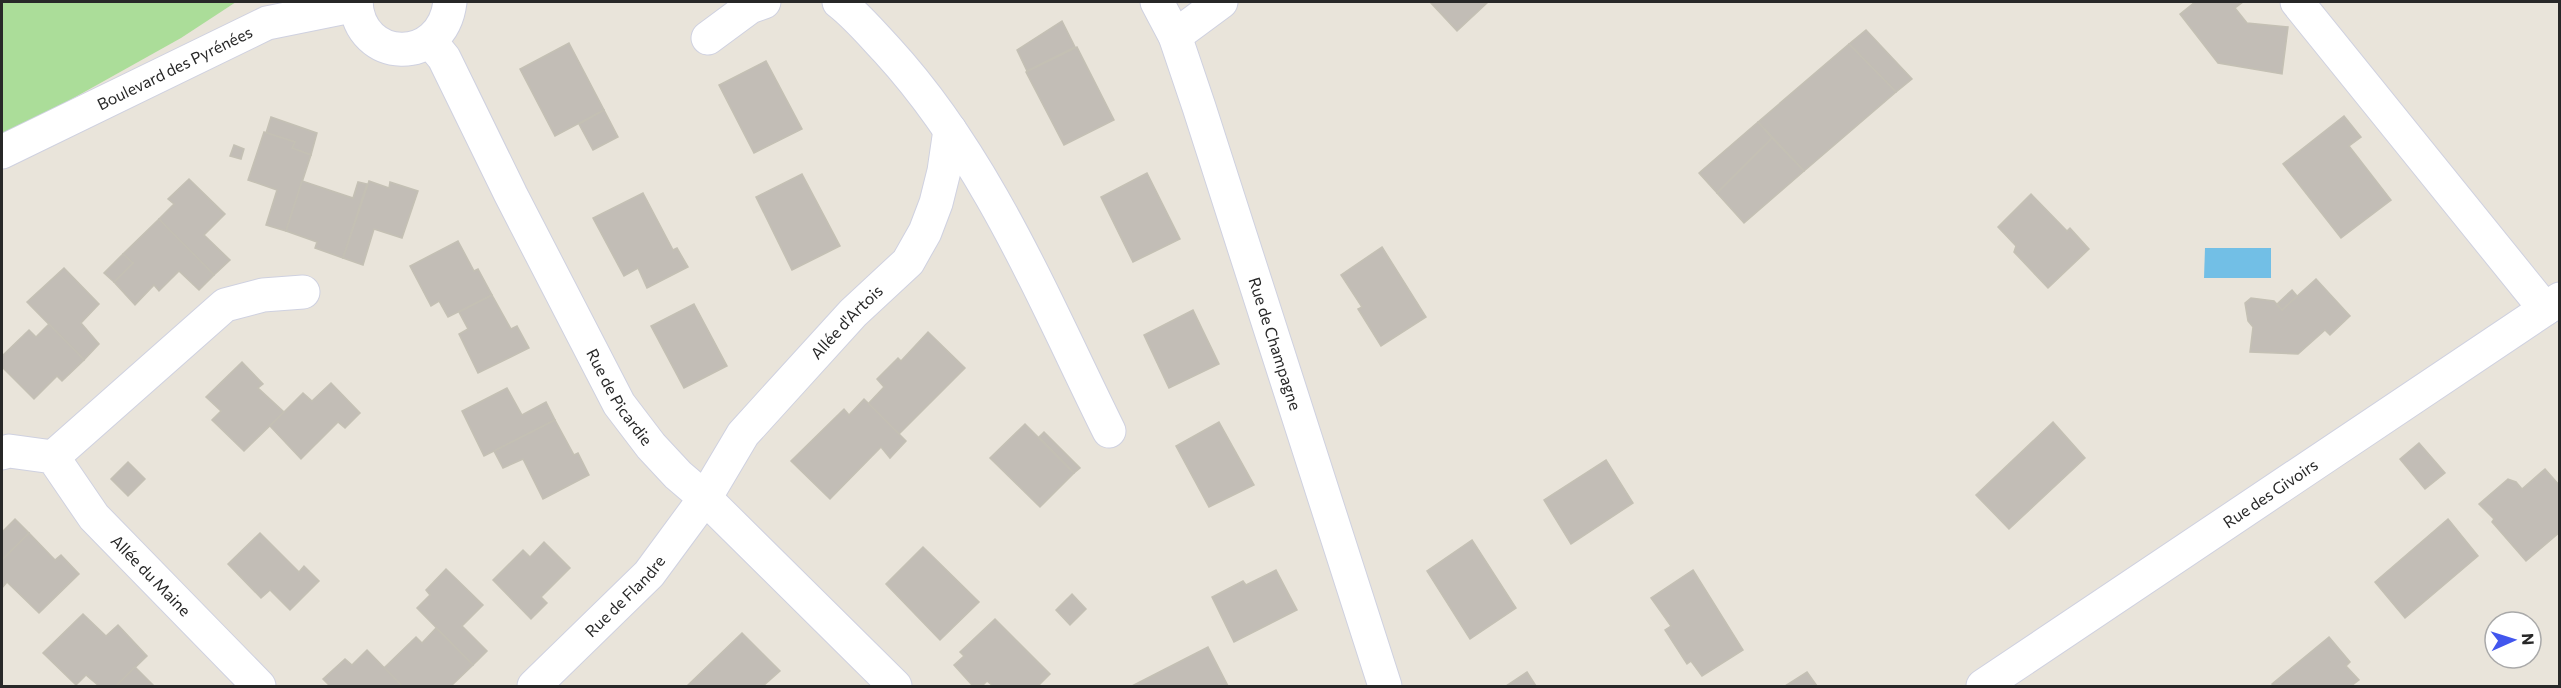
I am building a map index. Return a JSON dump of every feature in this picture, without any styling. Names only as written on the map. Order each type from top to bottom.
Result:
[{"type":"street","points":[[356,3],[361,25],[371,37],[385,46],[400,50],[416,48],[430,41],[445,23],[450,2]]},
{"type":"street","points":[[708,38],[750,7],[764,2]]},
{"type":"street","points":[[838,2],[854,14],[909,73],[950,130],[998,207],[1109,431]]},
{"type":"street","name":"Rue de Champagne","points":[[1157,2],[1175,36],[1385,687]]},
{"type":"street","points":[[1175,36],[1221,2]]},
{"type":"street","points":[[2297,2],[2552,304]]},
{"type":"street","name":"Boulevard des Pyrénées","points":[[2,152],[267,23],[356,3]]},
{"type":"street","name":"Rue de Picardie","points":[[430,41],[444,58],[511,195],[619,404],[671,468],[705,498],[895,687]]},
{"type":"street","name":"Allée d'Artois","points":[[705,498],[743,434],[853,313],[908,262],[925,232],[936,203],[944,171],[950,130]]},
{"type":"street","points":[[2,453],[9,451],[53,457],[225,305],[263,295],[303,292]]},
{"type":"street","name":"Rue des Givoirs","points":[[1983,687],[2552,304]]},
{"type":"street","name":"Allée du Maine","points":[[53,457],[94,517],[259,687]]},
{"type":"street","name":"Rue de Flandre","points":[[534,687],[649,573],[705,498]]},
{"type":"green space","points":[[2,2],[236,2],[181,38],[2,138]]},
{"type":"water","points":[[2205,248],[2271,248],[2271,278],[2204,278]]},
{"type":"building","points":[[1430,2],[1488,2],[1457,31]]},
{"type":"building","points":[[2195,2],[2243,2],[2235,8],[2247,23],[2288,27],[2282,74],[2218,63],[2180,14]]},
{"type":"building","points":[[1062,21],[1075,47],[1027,71],[1017,50]]},
{"type":"building","points":[[1866,30],[1912,79],[1896,92],[1849,44]]},
{"type":"building","points":[[569,43],[604,110],[555,136],[520,69]]},
{"type":"building","points":[[1849,44],[1896,92],[1804,171],[1758,122]]},
{"type":"building","points":[[1077,47],[1114,120],[1064,145],[1026,72]]},
{"type":"building","points":[[766,61],[802,129],[754,153],[719,85]]},
{"type":"building","points":[[604,110],[618,137],[593,150],[579,124]]},
{"type":"building","points":[[2344,116],[2361,137],[2349,146],[2391,200],[2341,238],[2283,164]]},
{"type":"building","points":[[271,117],[317,133],[311,155],[292,148],[295,142],[266,133]]},
{"type":"building","points":[[1758,122],[1772,138],[1717,193],[1699,173]]},
{"type":"building","points":[[264,132],[295,142],[292,148],[311,155],[286,231],[266,225],[277,190],[248,180]]},
{"type":"building","points":[[1772,138],[1804,171],[1744,223],[1717,193]]},
{"type":"building","points":[[234,145],[244,149],[241,159],[230,156]]},
{"type":"building","points":[[1147,173],[1180,239],[1133,262],[1101,197]]},
{"type":"building","points":[[802,174],[840,246],[792,270],[756,197]]},
{"type":"building","points":[[189,179],[225,214],[204,235],[230,260],[214,275],[159,219],[174,204],[168,199]]},
{"type":"building","points":[[302,181],[353,198],[358,182],[367,184],[343,258],[315,248],[317,242],[286,231]]},
{"type":"building","points":[[369,181],[389,188],[390,182],[418,191],[402,238],[374,229],[363,265],[343,258]]},
{"type":"building","points":[[643,193],[673,250],[677,248],[688,267],[647,288],[638,268],[624,276],[593,218]]},
{"type":"building","points":[[2031,194],[2067,231],[2070,228],[2089,249],[2048,288],[2014,252],[2016,246],[1998,227]]},
{"type":"building","points":[[159,219],[214,275],[199,290],[179,271],[159,291],[154,285],[135,305],[114,282],[133,263],[123,254]]},
{"type":"building","points":[[458,241],[474,271],[478,269],[492,295],[448,317],[439,301],[431,306],[410,266]]},
{"type":"building","points":[[1382,247],[1426,317],[1381,346],[1358,309],[1362,307],[1341,275]]},
{"type":"building","points":[[123,254],[133,263],[114,282],[104,273]]},
{"type":"building","points":[[64,268],[99,304],[81,323],[99,344],[84,360],[27,302]]},
{"type":"building","points":[[2316,279],[2350,316],[2330,335],[2325,330],[2298,354],[2250,352],[2253,327],[2248,321],[2245,303],[2251,298],[2274,301],[2282,310]]},
{"type":"building","points":[[2292,290],[2297,296],[2282,310],[2277,304]]},
{"type":"building","points":[[492,295],[511,329],[517,326],[529,348],[478,373],[459,334],[468,329],[459,312]]},
{"type":"building","points":[[694,304],[727,366],[684,388],[651,326]]},
{"type":"building","points":[[1193,310],[1219,364],[1169,388],[1144,335]]},
{"type":"building","points":[[49,324],[84,360],[62,381],[57,376],[34,399],[2,367],[2,356],[29,330],[36,337]]},
{"type":"building","points":[[928,332],[965,368],[899,434],[868,404],[884,387],[877,379],[898,358],[901,361]]},
{"type":"building","points":[[242,362],[263,384],[258,388],[284,412],[244,451],[212,420],[221,411],[206,397]]},
{"type":"building","points":[[331,383],[360,413],[345,428],[338,422],[301,459],[270,426],[303,393],[312,401]]},
{"type":"building","points":[[507,388],[522,415],[546,402],[555,420],[484,456],[462,411]]},
{"type":"building","points":[[864,399],[906,441],[890,458],[881,447],[830,499],[791,461],[844,409],[849,415]]},
{"type":"building","points":[[555,420],[574,455],[578,453],[589,475],[543,499],[523,459],[503,468],[494,451]]},
{"type":"building","points":[[1219,422],[1254,485],[1209,507],[1176,446]]},
{"type":"building","points":[[2053,422],[2085,458],[2009,529],[1976,495]]},
{"type":"building","points":[[1025,424],[1074,473],[1040,507],[990,458]]},
{"type":"building","points":[[1044,432],[1080,468],[1074,473],[1039,437]]},
{"type":"building","points":[[2419,443],[2445,473],[2425,489],[2400,459]]},
{"type":"building","points":[[1606,460],[1633,503],[1571,544],[1544,500]]},
{"type":"building","points":[[128,462],[145,479],[128,496],[111,479]]},
{"type":"building","points":[[2545,469],[2560,486],[2560,532],[2526,561],[2492,522],[2494,519],[2479,504],[2508,479],[2516,482],[2522,489]]},
{"type":"building","points":[[15,519],[29,533],[2,560],[2,532]]},
{"type":"building","points":[[2448,519],[2478,556],[2405,618],[2375,582]]},
{"type":"building","points":[[29,533],[55,560],[61,555],[79,574],[39,613],[7,582],[2,588],[2,560]]},
{"type":"building","points":[[260,533],[299,572],[304,566],[319,581],[290,610],[270,590],[261,598],[228,564]]},
{"type":"building","points":[[1472,540],[1516,608],[1470,639],[1427,571]]},
{"type":"building","points":[[544,542],[570,568],[541,597],[547,603],[531,619],[493,580],[523,550],[530,557]]},
{"type":"building","points":[[923,547],[979,602],[940,640],[886,584]]},
{"type":"building","points":[[446,569],[483,605],[462,626],[487,651],[473,665],[417,608],[430,595],[426,590]]},
{"type":"building","points":[[1276,570],[1297,610],[1234,642],[1212,597],[1243,581],[1246,585]]},
{"type":"building","points":[[1693,570],[1743,650],[1702,676],[1691,661],[1687,664],[1665,630],[1671,626],[1651,598]]},
{"type":"building","points":[[1072,594],[1086,609],[1070,625],[1056,610]]},
{"type":"building","points":[[83,614],[106,636],[118,625],[147,656],[116,686],[99,686],[86,675],[76,685],[43,653]]},
{"type":"building","points":[[995,619],[1050,674],[1038,686],[993,686],[987,681],[983,685],[972,685],[954,665],[964,656],[960,652]]},
{"type":"building","points":[[436,628],[473,665],[451,686],[402,686],[384,668],[416,637],[422,643]]},
{"type":"building","points":[[742,633],[780,671],[763,686],[687,686]]},
{"type":"building","points":[[2329,637],[2350,662],[2346,666],[2359,680],[2351,686],[2274,686],[2272,684]]},
{"type":"building","points":[[1208,647],[1228,686],[1132,686]]},
{"type":"building","points":[[367,650],[402,686],[330,686],[323,679],[345,659],[352,665]]},
{"type":"building","points":[[135,667],[154,686],[116,686]]},
{"type":"building","points":[[1527,672],[1536,686],[1506,686]]},
{"type":"building","points":[[1807,672],[1817,686],[1785,686]]}]
